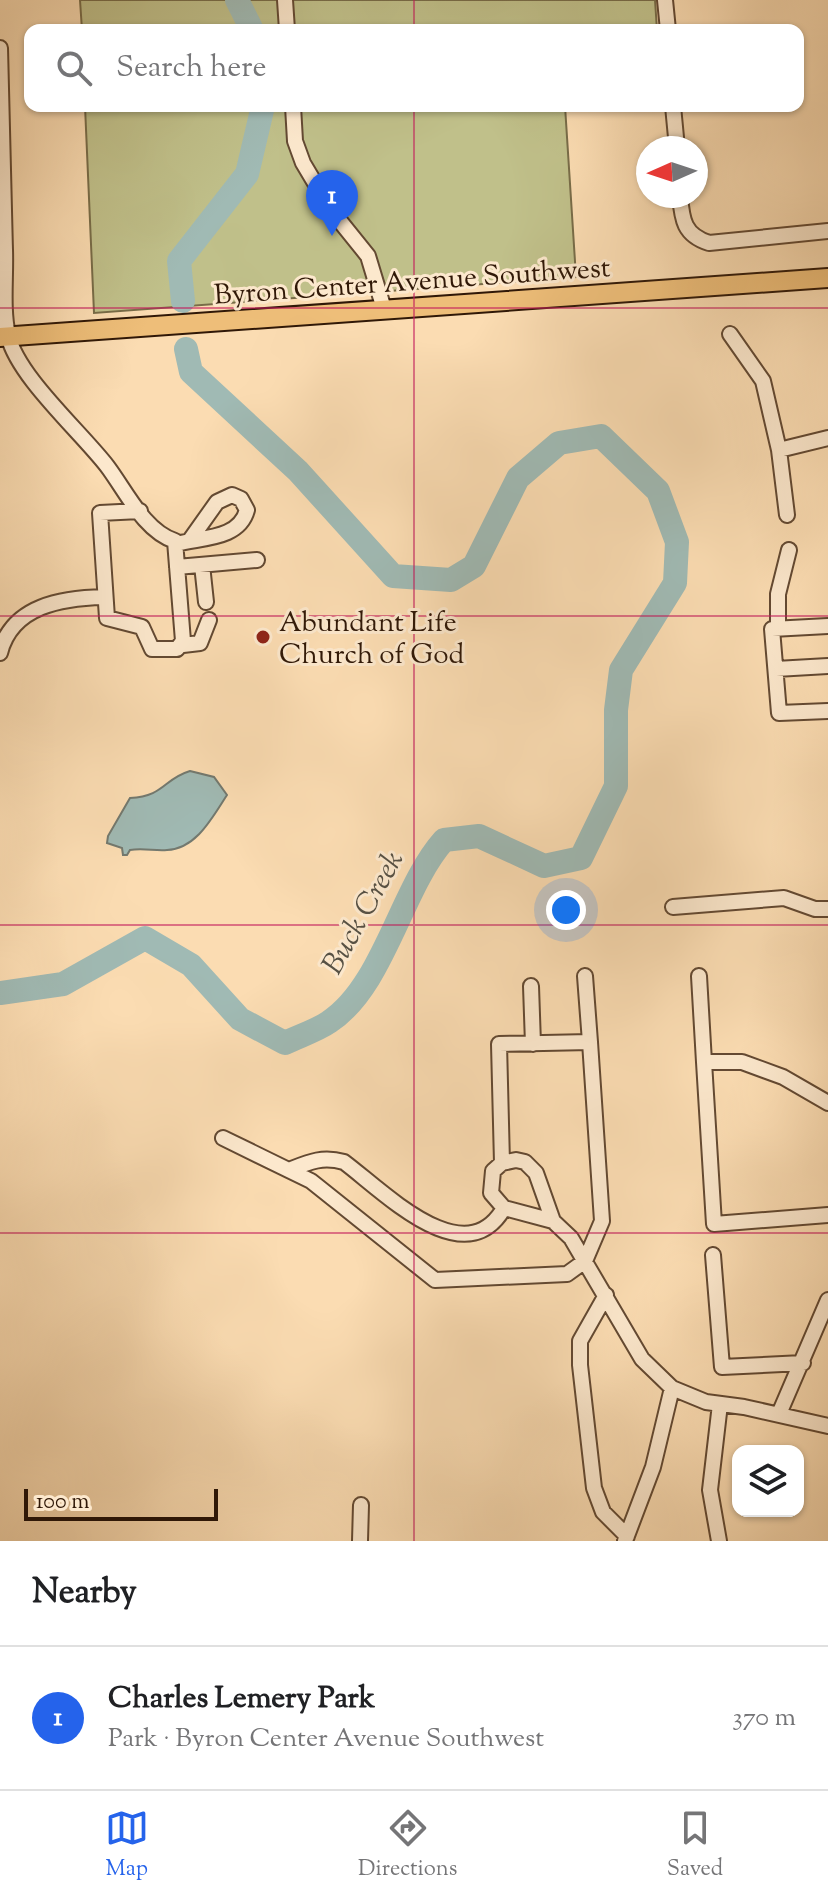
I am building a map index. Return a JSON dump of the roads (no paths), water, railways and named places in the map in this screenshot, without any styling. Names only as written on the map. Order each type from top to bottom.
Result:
[{"type":"main road","name":"Byron Center Avenue Southwest","points":[[4,337],[828,278]]},
{"type":"street","points":[[285,0],[287,24]]},
{"type":"street","points":[[665,0],[667,24]]},
{"type":"street","points":[[0,48],[4,337],[30,379],[85,438],[140,511],[162,536],[183,542],[177,567],[183,645]]},
{"type":"street","points":[[293,112],[295,141],[303,163],[331,210],[368,256],[384,309]]},
{"type":"street","points":[[674,112],[676,136]]},
{"type":"street","points":[[682,208],[685,228],[694,238],[709,243],[828,231]]},
{"type":"street","points":[[730,334],[763,381],[779,450],[787,515]]},
{"type":"street","points":[[779,450],[828,438]]},
{"type":"street","points":[[140,511],[100,513],[107,618],[142,627],[152,649],[177,649],[200,643],[209,620]]},
{"type":"street","points":[[778,629],[778,594],[789,550]]},
{"type":"street","points":[[177,567],[257,560]]},
{"type":"street","points":[[202,565],[206,602]]},
{"type":"street","points":[[0,653],[3,641],[22,617],[40,606],[74,598],[104,597]]},
{"type":"street","points":[[828,626],[772,629],[779,713],[828,711]]},
{"type":"street","points":[[776,669],[828,666]]},
{"type":"street","points":[[673,907],[784,898],[815,909],[828,909]]},
{"type":"street","points":[[223,1138],[311,1181],[435,1280],[567,1274],[585,1261],[602,1221],[585,976]]},
{"type":"street","points":[[699,976],[714,1224],[828,1215]]},
{"type":"street","points":[[531,986],[533,1044]]},
{"type":"street","points":[[502,1163],[499,1044],[590,1042]]},
{"type":"street","points":[[704,1062],[742,1062],[783,1077],[828,1103]]},
{"type":"street","points":[[289,1170],[328,1157],[344,1162],[424,1222],[463,1235],[482,1232],[497,1220],[504,1208]]},
{"type":"street","points":[[553,1221],[504,1208],[491,1193],[493,1171],[502,1163],[525,1162],[536,1173],[553,1221],[571,1238],[642,1359],[672,1388],[720,1404],[828,1426]]},
{"type":"street","points":[[713,1255],[722,1367],[803,1363]]},
{"type":"street","points":[[606,1295],[580,1341],[580,1365],[594,1488],[603,1512],[626,1538],[653,1467],[672,1388]]},
{"type":"street","points":[[779,1414],[803,1363],[821,1340],[828,1300]]},
{"type":"street","points":[[719,1541],[710,1490],[720,1404]]},
{"type":"street","points":[[360,1541],[361,1505]]},
{"type":"water","points":[[190,771],[214,777],[227,795],[195,838],[177,848],[130,850],[127,855],[123,855],[122,848],[107,843],[130,798],[157,791]]},
{"type":"waterway","name":"Buck Creek","points":[[237,0],[249,24]]},
{"type":"waterway","name":"Buck Creek","points":[[183,301],[179,261],[247,174],[262,112]]},
{"type":"waterway","name":"Buck Creek","points":[[0,993],[63,984],[145,938],[191,965],[240,1019],[285,1043],[329,1022],[348,1006],[364,985],[429,860],[444,840],[479,836],[544,866],[581,858],[616,786],[616,710],[621,670],[675,583],[677,542],[658,491],[601,436],[559,443],[518,478],[474,566],[451,580],[393,576],[298,471],[191,372],[186,349]]},
{"type":"place","name":"Charles Lemery Park","points":[[332,236]]},
{"type":"place","name":"Abundant Life Church of God","points":[[263,637]]}]
